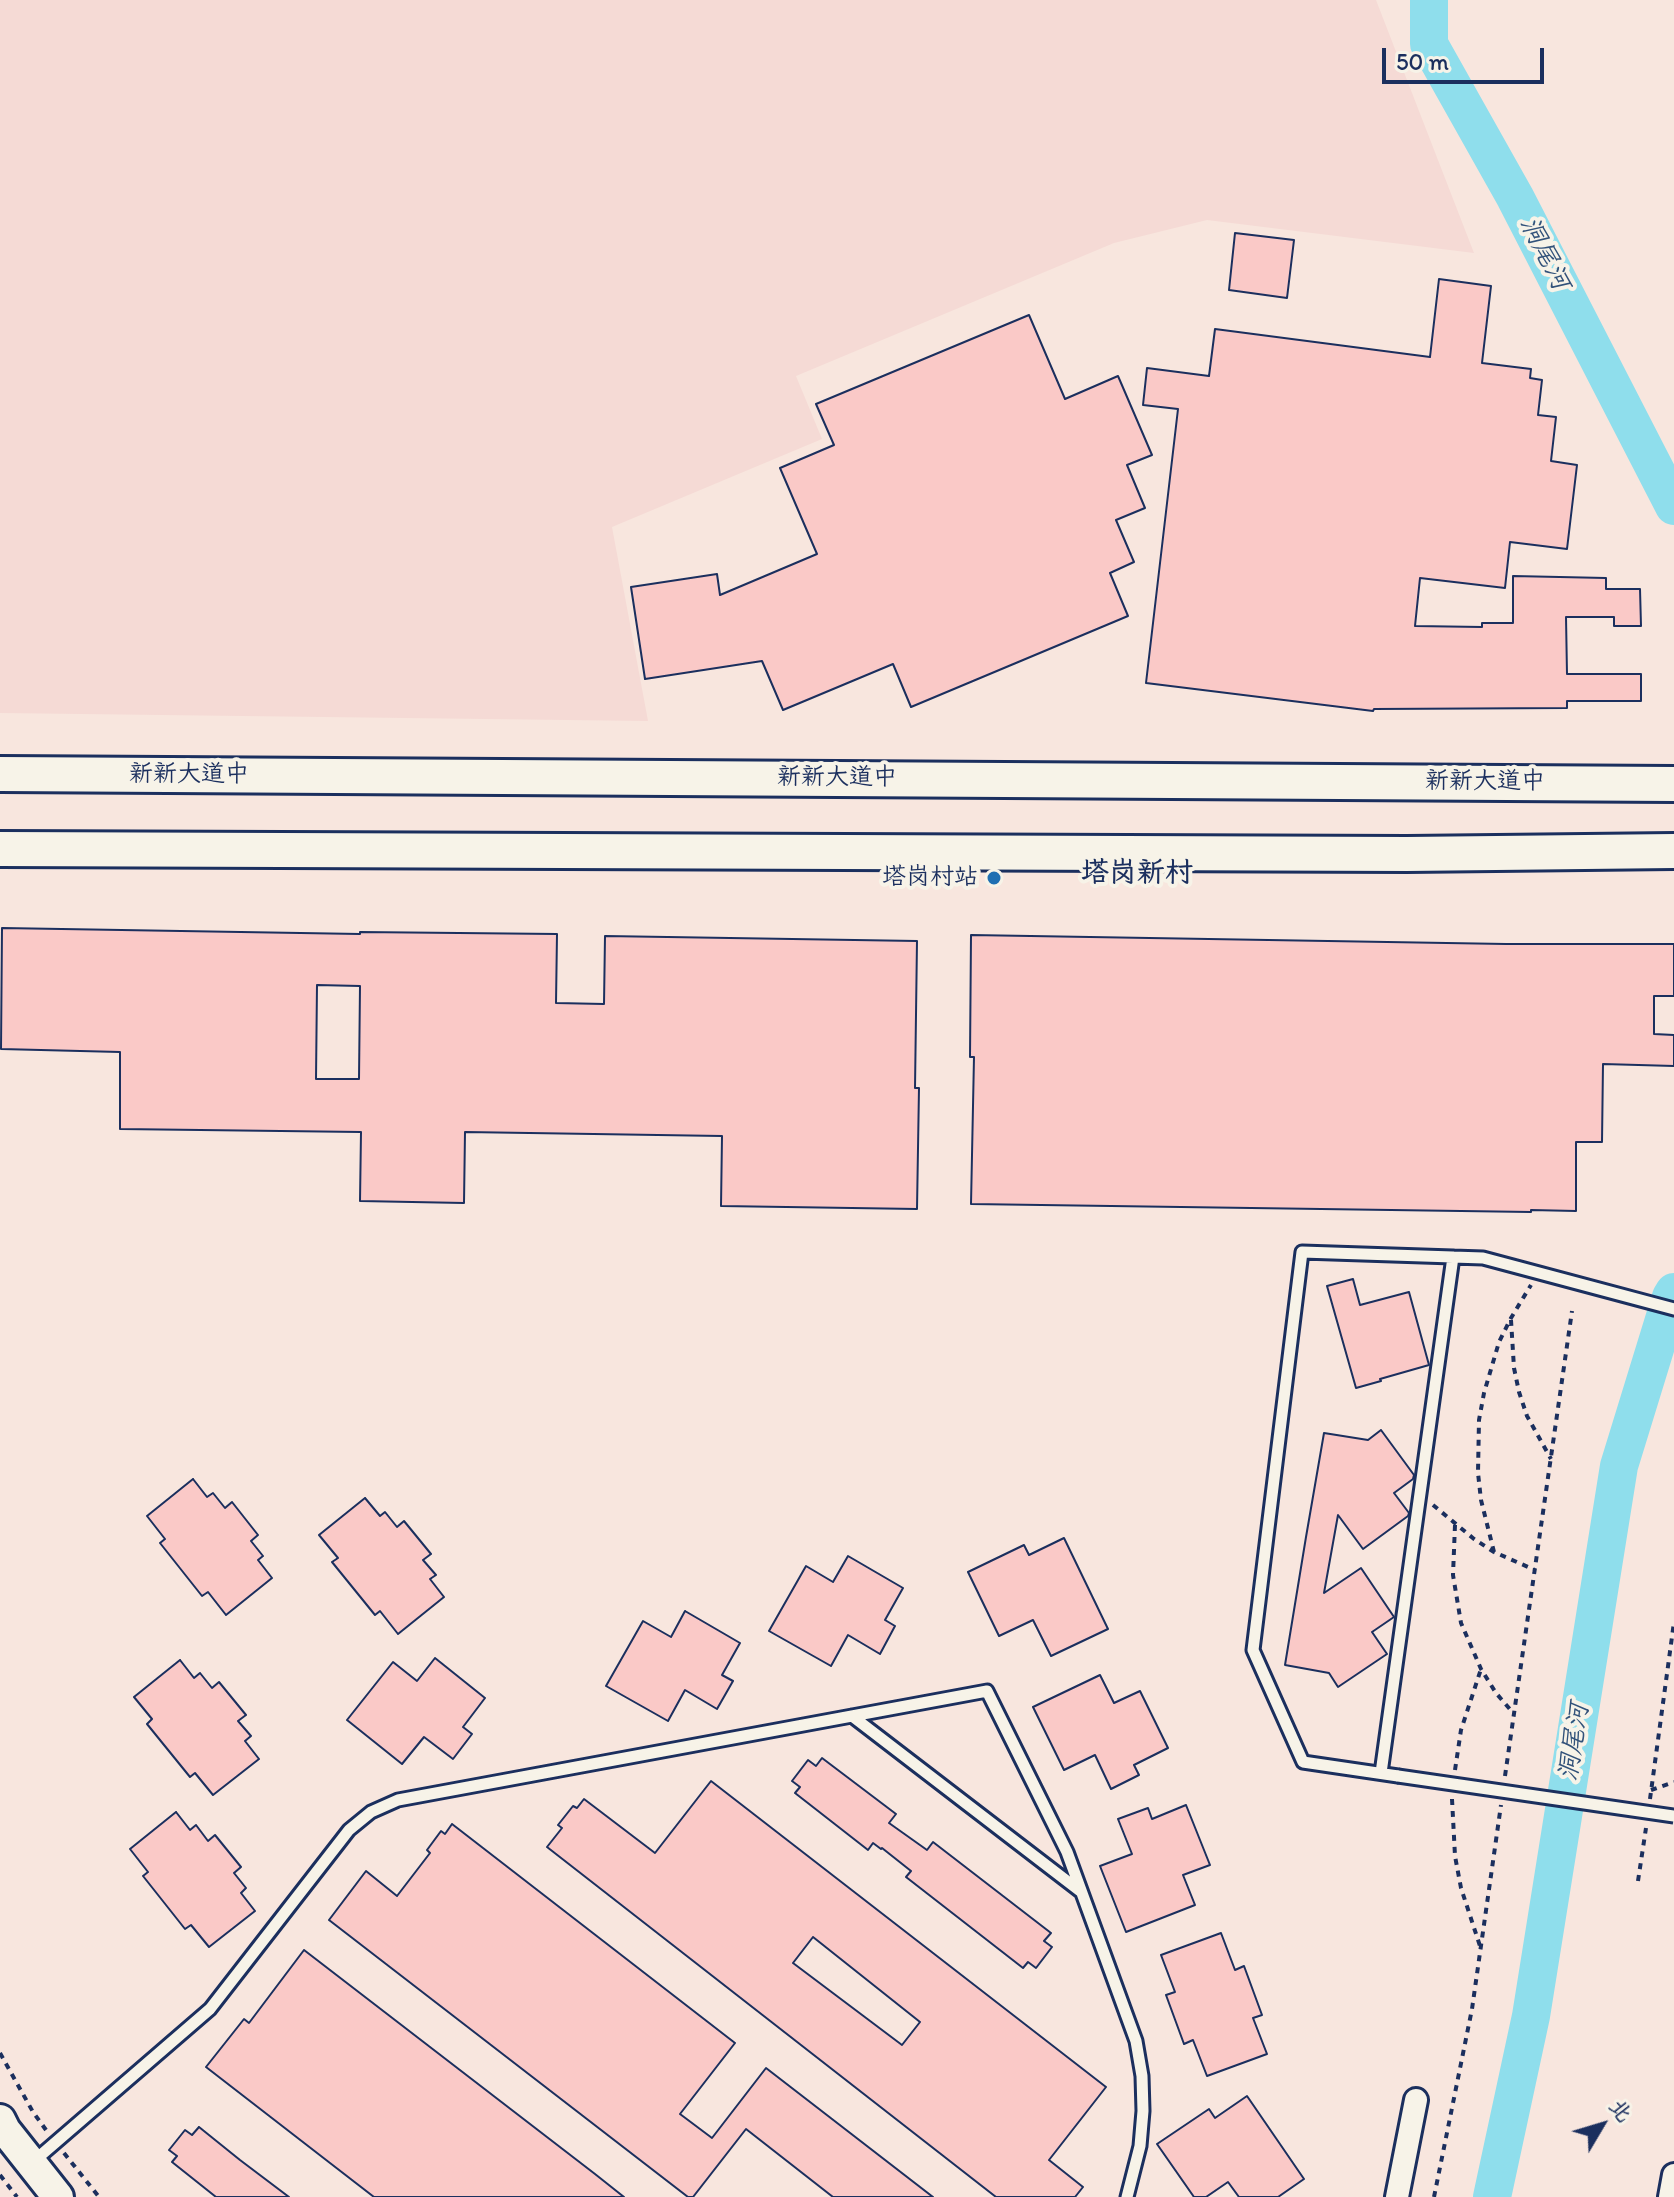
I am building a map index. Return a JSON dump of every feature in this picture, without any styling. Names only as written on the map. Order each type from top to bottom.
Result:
[{"type":"main road","name":"新新大道中","points":[[0,774],[1674,784]]},
{"type":"main road","points":[[0,849],[1391,854],[1674,851]]},
{"type":"street","points":[[1397,2197],[1416,2100]]},
{"type":"street","points":[[0,2120],[58,2197]]},
{"type":"street","points":[[1670,2197],[1674,2175]]},
{"type":"lane","points":[[1674,1309],[1483,1258],[1302,1252],[1253,1650],[1303,1762],[1674,1816]]},
{"type":"lane","points":[[1381,1773],[1453,1257]]},
{"type":"lane","points":[[32,2163],[210,2009],[349,1830],[371,1812],[398,1800],[987,1691],[1067,1852],[1136,2041],[1142,2076],[1143,2111],[1140,2146],[1127,2197]]},
{"type":"lane","points":[[852,1716],[1082,1893]]},
{"type":"path","points":[[1494,1552],[1481,1500],[1478,1473],[1478,1433],[1484,1393],[1490,1367],[1511,1318],[1540,1273]]},
{"type":"path","points":[[1505,1776],[1572,1311]]},
{"type":"path","points":[[1511,1318],[1519,1392],[1527,1416],[1551,1459]]},
{"type":"path","points":[[1420,1492],[1455,1525],[1494,1552],[1535,1570]]},
{"type":"path","points":[[1455,1525],[1452,1550],[1455,1599],[1461,1623],[1481,1669],[1514,1714]]},
{"type":"path","points":[[1649,1805],[1674,1622]]},
{"type":"path","points":[[1454,1777],[1461,1730],[1481,1669]]},
{"type":"path","points":[[1651,1790],[1674,1782]]},
{"type":"path","points":[[1434,2197],[1472,2009],[1503,1792]]},
{"type":"path","points":[[1452,1793],[1452,1825],[1461,1888],[1481,1949]]},
{"type":"path","points":[[1638,1881],[1647,1820]]},
{"type":"path","points":[[0,2175],[17,2197]]},
{"type":"shaded area","points":[[0,0],[1376,0],[1474,253],[1207,220],[1114,243],[796,376],[822,439],[612,527],[648,721],[0,713]]},
{"type":"building","points":[[1235,233],[1294,240],[1287,298],[1229,290]]},
{"type":"building","points":[[1439,279],[1491,286],[1482,363],[1531,369],[1530,378],[1542,380],[1538,415],[1556,417],[1551,461],[1577,465],[1567,549],[1510,542],[1505,588],[1420,578],[1415,626],[1482,627],[1482,623],[1513,623],[1513,576],[1606,578],[1606,589],[1640,589],[1641,626],[1614,626],[1614,617],[1566,617],[1567,674],[1641,674],[1641,701],[1567,701],[1567,708],[1373,711],[1146,683],[1178,409],[1143,405],[1147,368],[1209,376],[1215,329],[1430,357]]},
{"type":"building","points":[[1029,315],[1065,399],[1118,376],[1152,455],[1127,465],[1145,508],[1116,520],[1134,562],[1110,573],[1128,616],[911,707],[893,664],[783,710],[762,661],[645,679],[631,587],[717,574],[720,595],[817,554],[780,468],[834,445],[816,404]]},
{"type":"building","points":[[2,928],[557,934],[556,1003],[604,1004],[605,936],[917,941],[917,1209],[721,1206],[722,1136],[465,1132],[464,1203],[360,1201],[361,1132],[120,1129],[120,1052],[1,1049]],"holes":[[[317,985],[360,986],[359,1079],[316,1079]]]},
{"type":"building","points":[[971,935],[1674,944],[1674,996],[1654,996],[1654,1034],[1674,1035],[1674,1066],[1603,1064],[1602,1142],[1576,1142],[1576,1211],[971,1204],[974,1057],[970,1057]]},
{"type":"building","points":[[1353,1279],[1360,1305],[1409,1292],[1429,1365],[1356,1388],[1327,1286]]},
{"type":"building","points":[[1381,1430],[1414,1475],[1394,1493],[1409,1513],[1408,1516],[1363,1549],[1338,1515],[1324,1593],[1361,1568],[1394,1617],[1372,1632],[1387,1654],[1338,1687],[1329,1673],[1285,1665],[1306,1537],[1324,1433],[1368,1440]]},
{"type":"building","points":[[193,1479],[207,1497],[213,1493],[225,1508],[232,1502],[258,1535],[251,1541],[263,1556],[258,1560],[272,1578],[226,1615],[208,1592],[202,1596],[160,1543],[165,1539],[147,1516]]},
{"type":"building","points":[[365,1498],[380,1516],[385,1512],[397,1527],[404,1521],[431,1554],[423,1560],[436,1575],[430,1579],[444,1597],[398,1634],[380,1611],[375,1615],[332,1562],[338,1558],[319,1535]]},
{"type":"building","points":[[1064,1538],[1108,1629],[1051,1656],[1033,1620],[999,1636],[968,1572],[1024,1545],[1029,1555]]},
{"type":"building","points":[[848,1556],[903,1588],[885,1620],[895,1626],[880,1654],[848,1635],[831,1666],[769,1631],[806,1566],[833,1582]]},
{"type":"building","points":[[685,1611],[740,1643],[722,1675],[733,1681],[717,1709],[685,1690],[668,1721],[606,1686],[643,1621],[671,1637]]},
{"type":"building","points":[[435,1658],[485,1698],[463,1727],[472,1734],[453,1759],[424,1737],[402,1764],[347,1720],[393,1662],[417,1681]]},
{"type":"building","points":[[180,1660],[194,1678],[200,1673],[212,1688],[219,1682],[246,1715],[238,1721],[251,1736],[245,1741],[259,1759],[213,1795],[195,1773],[190,1777],[147,1724],[152,1719],[134,1697]]},
{"type":"building","points":[[1100,1675],[1114,1703],[1140,1691],[1168,1748],[1134,1765],[1139,1775],[1111,1789],[1095,1755],[1064,1770],[1033,1707]]},
{"type":"building","points":[[822,1758],[896,1814],[889,1823],[927,1850],[933,1842],[1051,1933],[1044,1941],[1052,1947],[1036,1968],[1028,1962],[1023,1968],[906,1877],[911,1871],[882,1848],[873,1843],[868,1850],[795,1793],[800,1787],[792,1781],[808,1760],[816,1766]]},
{"type":"building","points":[[711,1781],[1106,2087],[1049,2160],[1083,2187],[1075,2197],[996,2197],[547,1847],[562,1828],[558,1825],[573,1806],[577,1808],[584,1799],[655,1853]],"holes":[[[813,1937],[920,2022],[902,2045],[793,1963]]]},
{"type":"building","points":[[1186,1805],[1210,1865],[1183,1875],[1195,1905],[1126,1932],[1100,1866],[1132,1854],[1118,1819],[1148,1808],[1152,1819]]},
{"type":"building","points":[[176,1812],[190,1830],[196,1825],[208,1841],[215,1835],[241,1867],[234,1873],[246,1888],[241,1893],[255,1911],[209,1947],[191,1925],[185,1929],[143,1876],[148,1872],[130,1849]]},
{"type":"building","points":[[452,1824],[735,2043],[680,2114],[712,2138],[766,2068],[933,2197],[833,2197],[746,2129],[693,2197],[688,2197],[329,1920],[366,1871],[397,1896],[430,1853],[427,1850],[441,1831],[445,1834]]},
{"type":"building","points":[[1221,1933],[1235,1970],[1244,1966],[1262,2015],[1253,2018],[1267,2054],[1207,2076],[1193,2040],[1184,2044],[1166,1995],[1175,1992],[1161,1955]]},
{"type":"building","points":[[304,1950],[624,2197],[374,2197],[206,2067],[244,2019],[249,2023]]},
{"type":"building","points":[[1247,2096],[1304,2179],[1278,2197],[1239,2197],[1228,2182],[1206,2197],[1194,2197],[1157,2144],[1209,2109],[1215,2118]]},
{"type":"building","points":[[199,2127],[289,2197],[216,2197],[172,2162],[177,2156],[169,2150],[185,2130],[192,2135]]},
{"type":"waterway","name":"洞尾河","points":[[1429,0],[1429,44],[1515,197],[1674,506]]},
{"type":"waterway","name":"洞尾河","points":[[1492,2197],[1531,2016],[1619,1466],[1674,1292]]},
{"type":"place","name":"塔岗村站","points":[[994,878]]},
{"type":"district","name":"塔岗新村","points":[[1137,874]]}]
